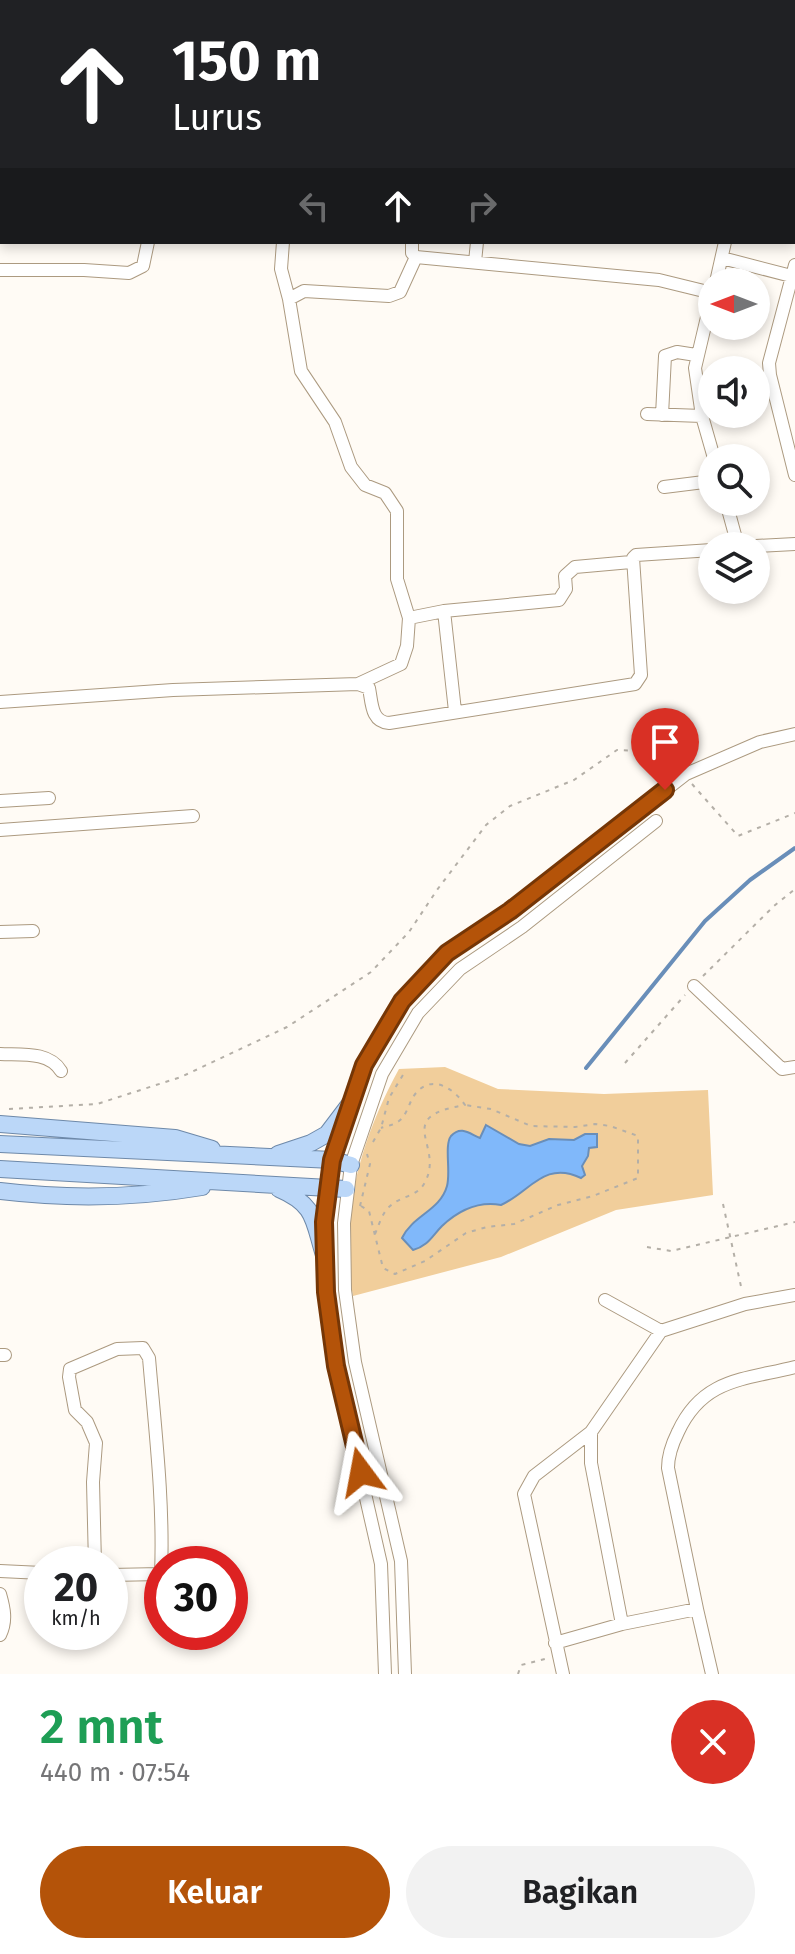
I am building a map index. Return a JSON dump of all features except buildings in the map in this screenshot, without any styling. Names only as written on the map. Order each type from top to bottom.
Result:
[{"type":"main road","points":[[269,1157],[311,1143],[327,1134],[352,1101]]},
{"type":"main road","points":[[4,1128],[175,1138],[232,1155]]},
{"type":"main road","points":[[0,1144],[332,1160],[351,1165]]},
{"type":"main road","points":[[0,1169],[346,1189]]},
{"type":"main road","points":[[1,1191],[58,1196],[165,1193],[231,1182]]},
{"type":"main road","points":[[266,1183],[298,1197],[310,1210],[324,1255]]},
{"type":"street","points":[[0,270],[129,273],[143,266],[148,244]]},
{"type":"street","points":[[283,244],[281,269],[301,371],[335,422],[351,467],[365,485],[385,493],[397,511],[397,579],[409,618],[407,646],[401,664],[358,684]]},
{"type":"street","points":[[412,244],[412,253],[416,257],[659,280],[698,290]]},
{"type":"street","points":[[475,262],[477,244]]},
{"type":"street","points":[[720,268],[725,244]]},
{"type":"street","points":[[289,299],[304,291],[389,296],[400,292],[416,257]]},
{"type":"street","points":[[722,258],[794,273],[769,363],[795,475]]},
{"type":"street","points":[[698,389],[695,368],[700,340]]},
{"type":"street","points":[[662,415],[665,356],[677,352],[696,355]]},
{"type":"street","points":[[647,414],[698,416]]},
{"type":"street","points":[[664,487],[698,483]]},
{"type":"street","points":[[770,545],[795,544]]},
{"type":"street","points":[[0,702],[188,689],[358,684],[369,688],[376,718],[382,723],[635,684],[639,681],[631,562],[636,555],[698,551]]},
{"type":"street","points":[[409,618],[444,611],[559,600],[566,589],[565,576],[575,567],[631,562]]},
{"type":"street","points":[[444,611],[455,711]]},
{"type":"street","points":[[385,1674],[382,1572],[336,1366],[324,1255],[327,1186],[332,1160],[364,1065],[402,1001],[447,953],[510,911],[686,774],[760,742],[795,734]]},
{"type":"street","points":[[0,801],[49,798]]},
{"type":"street","points":[[0,830],[193,816]]},
{"type":"street","points":[[405,1674],[401,1572],[355,1362],[345,1290],[344,1223],[351,1165],[382,1074],[418,1013],[460,969],[522,927],[656,821]]},
{"type":"street","points":[[510,911],[522,927]]},
{"type":"street","points":[[0,932],[33,931]]},
{"type":"street","points":[[694,986],[782,1069],[795,1067]]},
{"type":"street","points":[[0,1054],[45,1057],[56,1063],[61,1071]]},
{"type":"street","points":[[563,1674],[524,1494],[534,1476],[591,1432],[661,1331],[745,1304],[795,1295]]},
{"type":"street","points":[[605,1300],[661,1331]]},
{"type":"street","points":[[95,1546],[93,1482],[96,1443],[87,1422],[75,1410],[70,1369],[117,1349],[140,1348],[149,1358],[162,1546]]},
{"type":"street","points":[[712,1674],[668,1468],[671,1448],[694,1405],[713,1388],[795,1367]]},
{"type":"street","points":[[591,1432],[591,1463],[622,1624]]},
{"type":"street","points":[[0,1571],[24,1572]]},
{"type":"street","points":[[382,1572],[401,1572]]},
{"type":"street","points":[[382,1587],[402,1586]]},
{"type":"street","points":[[0,1594],[5,1611],[0,1635]]},
{"type":"street","points":[[557,1649],[622,1624],[697,1609]]},
{"type":"path","points":[[0,1110],[97,1104],[181,1077],[287,1027],[371,972],[409,932],[486,825],[510,806],[574,780],[617,750],[645,751],[686,774],[696,791],[738,836],[795,813]]},
{"type":"path","points":[[625,1063],[694,986],[795,889]]},
{"type":"path","points":[[375,1235],[391,1205],[415,1194],[425,1183],[429,1154],[424,1127],[431,1115],[444,1109],[465,1105],[491,1109],[531,1126],[610,1126],[638,1136],[638,1178],[593,1196],[558,1205],[514,1224],[466,1233],[425,1261],[395,1274],[383,1268],[369,1211],[360,1205],[370,1164],[367,1153],[381,1128],[389,1098],[406,1070]]},
{"type":"path","points":[[381,1128],[401,1119],[417,1093],[434,1084],[446,1086],[457,1093],[465,1105]]},
{"type":"path","points":[[723,1204],[745,1304]]},
{"type":"path","points":[[647,1247],[671,1251],[795,1222]]},
{"type":"path","points":[[518,1674],[521,1665],[557,1649]]},
{"type":"shaded area","points":[[445,1067],[498,1089],[604,1094],[708,1090],[713,1195],[616,1210],[501,1257],[353,1296],[348,1237],[351,1208],[356,1179],[374,1122],[399,1069]]},
{"type":"water","points":[[486,1125],[519,1144],[530,1146],[549,1139],[574,1140],[585,1134],[597,1134],[597,1147],[589,1148],[582,1166],[585,1175],[581,1178],[568,1173],[547,1175],[501,1205],[485,1204],[462,1211],[426,1243],[413,1250],[402,1238],[444,1194],[451,1136],[462,1131],[480,1138]]},
{"type":"waterway","points":[[586,1068],[705,921],[750,880],[795,848]]},
{"type":"route","points":[[361,1472],[336,1366],[326,1292],[324,1222],[332,1160],[364,1065],[402,1001],[447,953],[510,911],[665,790]]}]
